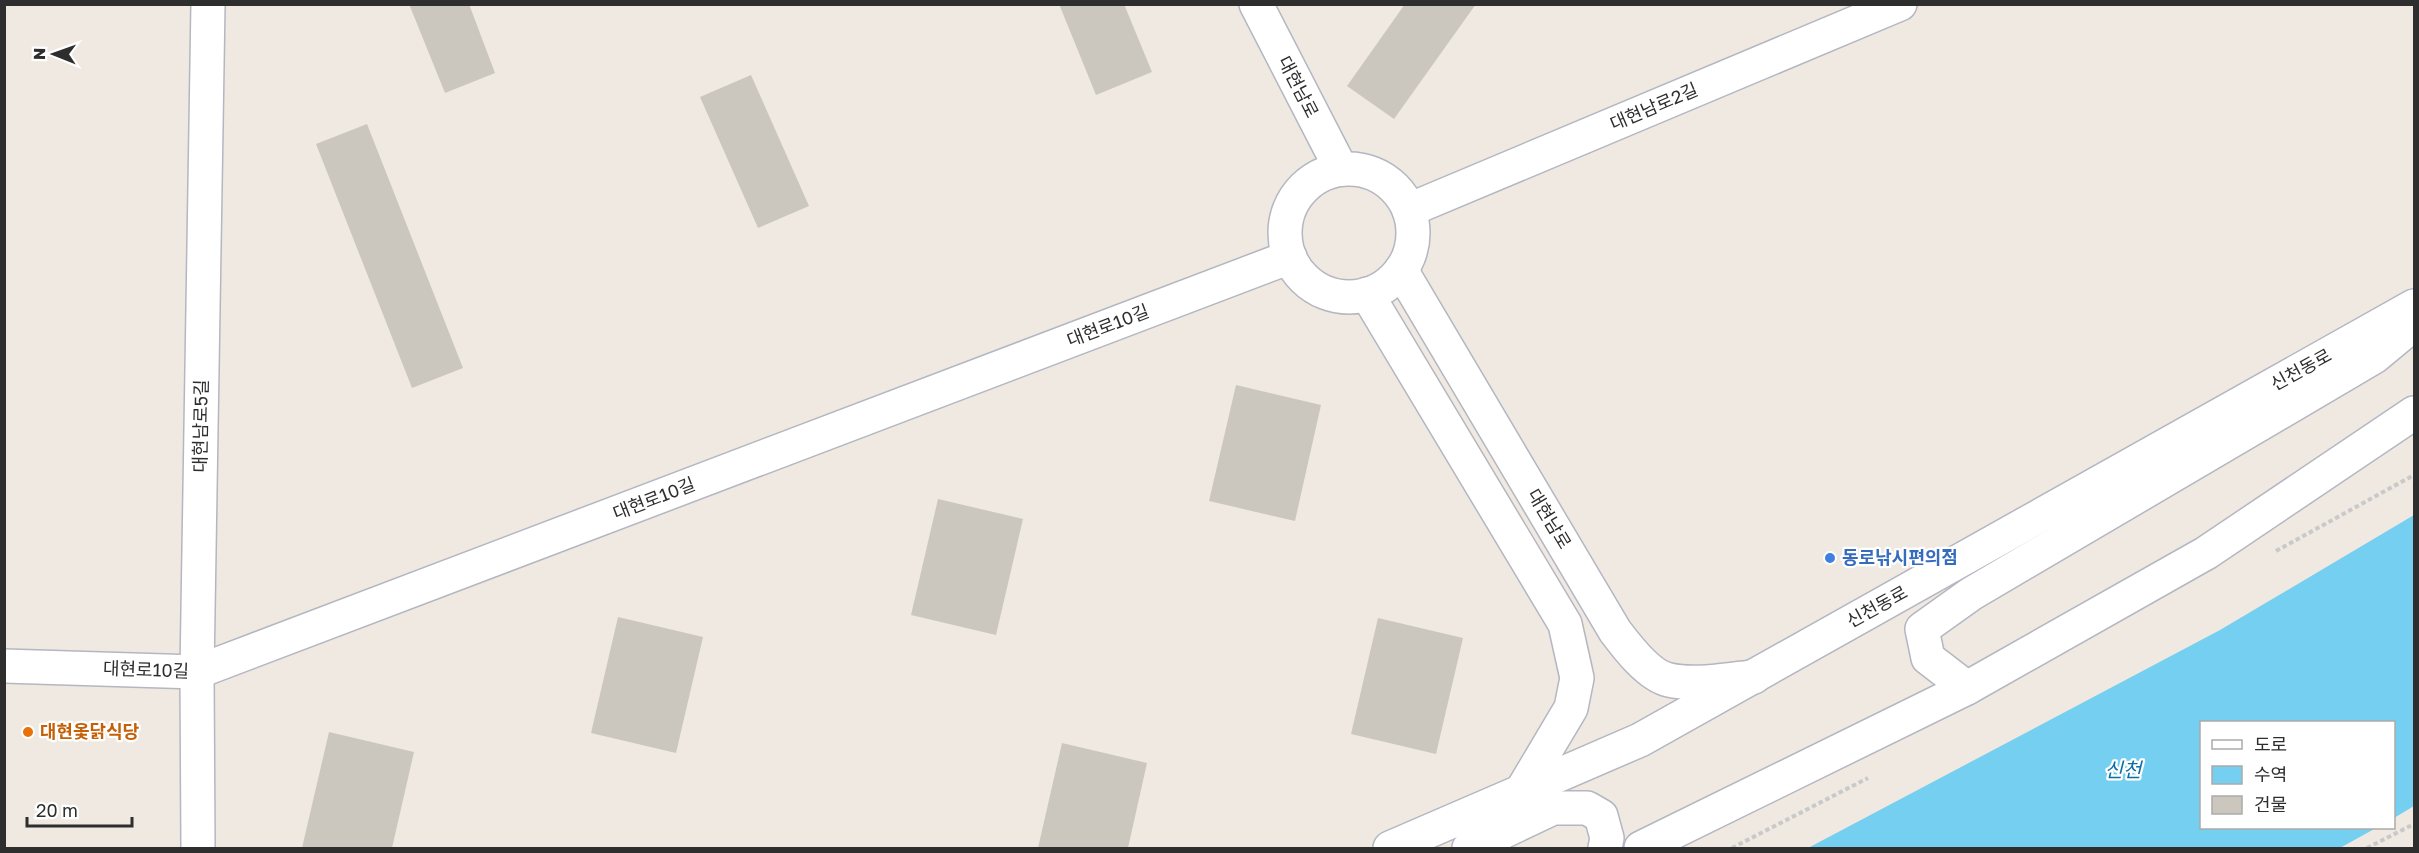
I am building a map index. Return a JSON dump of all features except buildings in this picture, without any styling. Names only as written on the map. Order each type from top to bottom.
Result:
[{"type":"street","name":"대현남로5길","points":[[198,849],[197,672],[208,4]]},
{"type":"street","name":"대현남로","points":[[1256,4],[1341,169]]},
{"type":"street","name":"대현남로2길","points":[[1408,210],[1900,4]]},
{"type":"street","points":[[1341,169],[1362,170],[1382,177],[1398,191],[1408,210],[1413,230],[1410,251],[1401,270],[1386,285],[1367,294],[1346,297],[1326,293],[1307,282],[1294,266],[1286,246],[1285,225],[1291,205],[1303,187],[1321,174],[1341,169]]},
{"type":"street","name":"대현로10길","points":[[4,666],[197,672],[1290,257]]},
{"type":"street","name":"대현남로","points":[[1401,270],[1615,631],[1636,659],[1668,680],[1694,682],[1754,676]]},
{"type":"street","points":[[1367,294],[1564,624],[1577,678],[1571,708],[1521,792]]},
{"type":"street","name":"신천동로","points":[[1390,849],[1640,740],[2415,306]]},
{"type":"street","points":[[1966,688],[1928,658],[1922,629],[1971,594],[2374,357],[2415,324]]},
{"type":"street","points":[[1641,849],[1966,688],[2206,553],[2415,413]]},
{"type":"street","points":[[1469,849],[1553,808],[1587,808],[1601,816],[1607,838],[1605,849]]},
{"type":"path","points":[[2367,849],[2415,824]]},
{"type":"water","name":"신천","points":[[2414,515],[2414,806],[2395,817],[2395,721],[2200,721],[2200,829],[2374,829],[2340,848],[1808,848],[2220,630]]},
{"type":"place","name":"동로낚시편의점","points":[[1830,558]]},
{"type":"place","name":"대현옻닭식당","points":[[28,732]]}]
